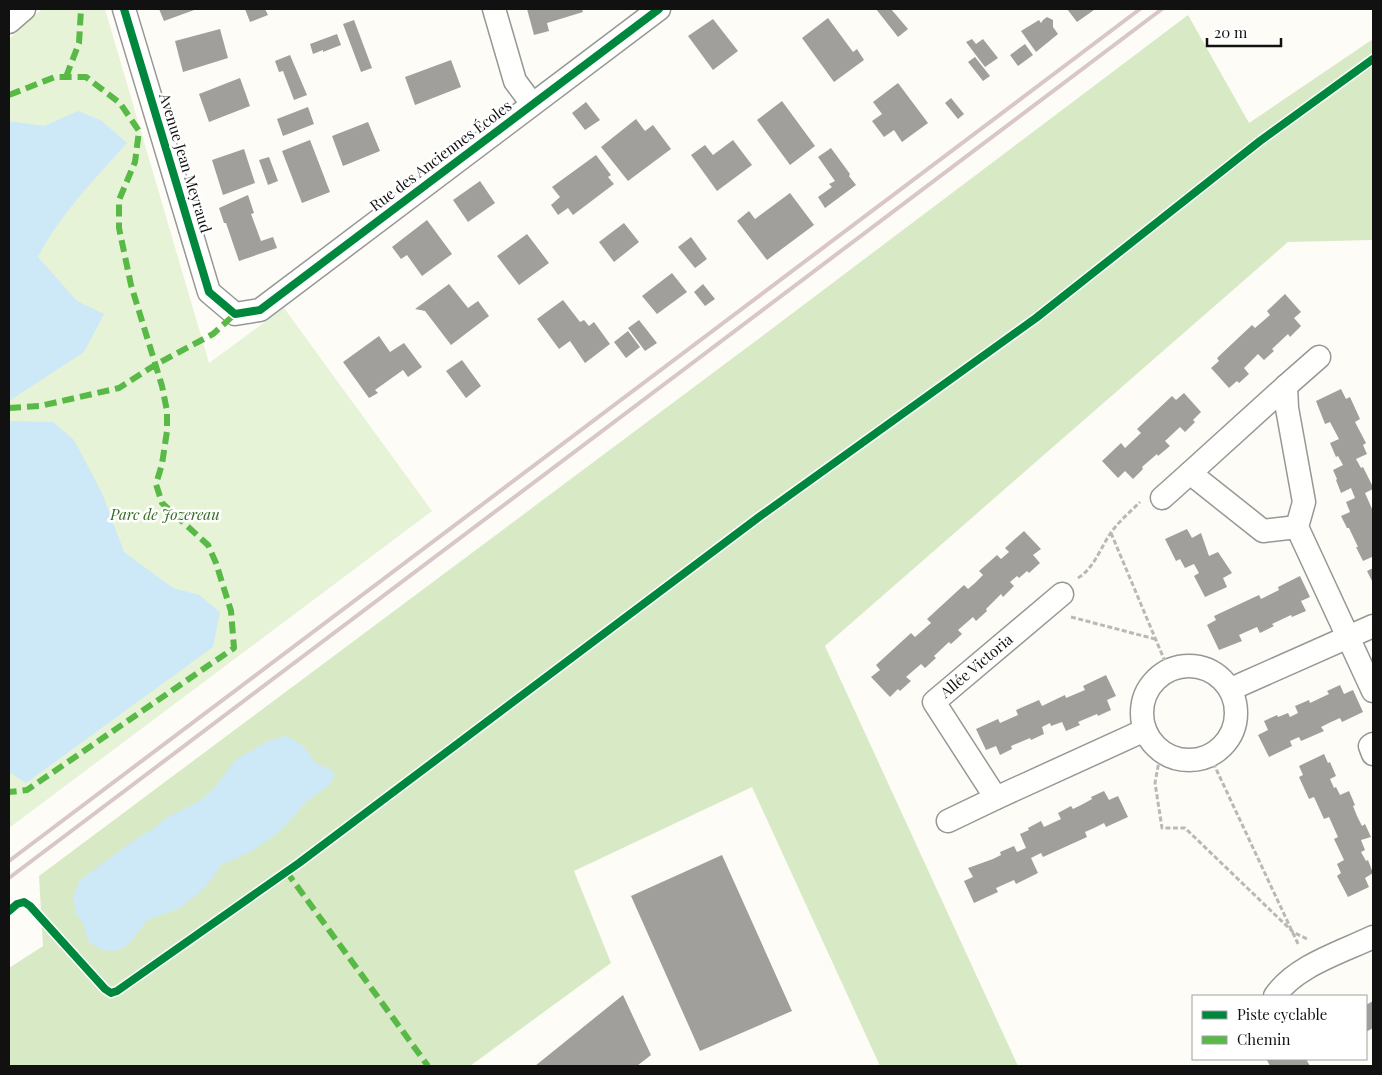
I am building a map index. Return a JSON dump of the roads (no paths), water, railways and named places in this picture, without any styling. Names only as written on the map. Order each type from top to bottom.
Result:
[{"type":"street","points":[[9,22],[24,9]]},
{"type":"street","name":"Avenue Jean Meyraud","points":[[124,9],[209,292],[235,314]]},
{"type":"street","points":[[494,9],[515,81],[532,104]]},
{"type":"street","name":"Rue des Anciennes Écoles","points":[[235,314],[260,310],[659,9]]},
{"type":"street","points":[[1162,498],[1319,357]]},
{"type":"street","points":[[1286,386],[1287,408],[1304,502],[1297,527],[1373,691]]},
{"type":"street","points":[[1190,473],[1263,531],[1297,527]]},
{"type":"street","name":"Allée Victoria","points":[[996,798],[934,702],[1062,594]]},
{"type":"street","points":[[1231,689],[1373,626]]},
{"type":"street","points":[[1192,666],[1207,668],[1220,677],[1231,689],[1236,703],[1237,719],[1232,734],[1223,747],[1210,756],[1195,760],[1180,760],[1165,754],[1153,744],[1145,730],[1142,715],[1144,699],[1151,685],[1162,674],[1176,667],[1192,666]]},
{"type":"street","points":[[948,822],[1145,730]]},
{"type":"street","points":[[1373,744],[1370,746],[1373,754]]},
{"type":"street","points":[[1276,995],[1280,989],[1308,967],[1373,937]]},
{"type":"water","points":[[78,111],[102,121],[127,143],[67,212],[38,257],[77,301],[104,314],[84,352],[9,401],[9,121],[44,126]]},
{"type":"water","points":[[9,421],[53,422],[74,440],[102,493],[124,552],[173,588],[199,595],[220,612],[213,647],[26,783],[9,772]]},
{"type":"water","points":[[284,736],[302,746],[315,763],[335,773],[330,784],[305,803],[283,828],[268,840],[252,851],[221,865],[200,892],[180,908],[147,920],[125,947],[116,951],[102,950],[89,942],[82,922],[76,913],[73,897],[80,880],[166,818],[201,800],[215,787],[236,759],[268,741]]},
{"type":"railway","points":[[9,861],[1140,9]]},
{"type":"railway","points":[[9,878],[1162,9]]},
{"type":"park label","name":"Parc de Jozereau","points":[[165,515]]}]
